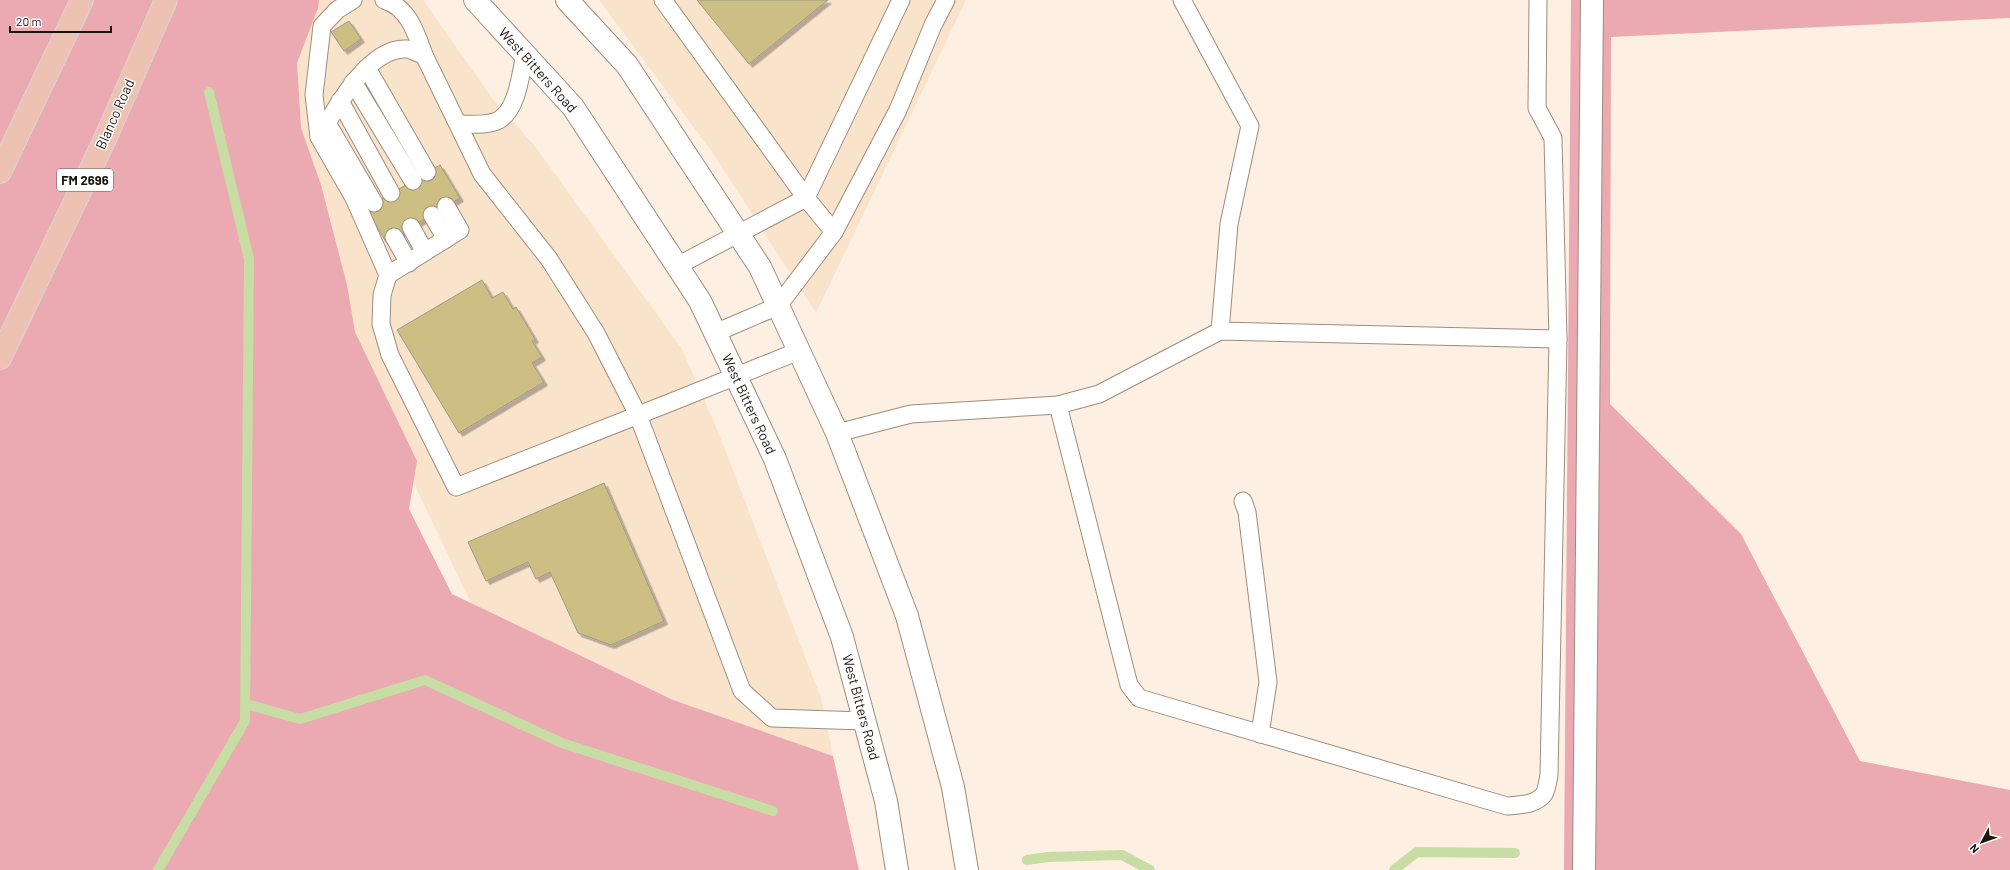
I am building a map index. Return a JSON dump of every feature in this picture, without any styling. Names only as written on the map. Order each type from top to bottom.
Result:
[{"type":"main road","points":[[0,172],[82,0]]},
{"type":"main road","name":"Blanco Road","points":[[0,358],[105,139],[166,0]]},
{"type":"main road","name":"West Bitters Road","points":[[475,0],[573,107],[700,301],[775,459],[842,637],[886,801],[897,870]]},
{"type":"main road","points":[[567,0],[627,65],[760,267],[837,433],[907,616],[953,787],[967,870]]},
{"type":"main road","points":[[1584,870],[1592,0]]},
{"type":"lane","points":[[354,0],[337,10],[322,26],[314,95],[323,130],[388,275],[382,295],[381,324],[390,354],[456,487],[799,351]]},
{"type":"lane","points":[[384,0],[403,12],[410,20],[424,55],[459,124],[482,174],[549,259],[596,333],[638,415],[742,691],[772,718],[864,721]]},
{"type":"lane","points":[[664,0],[806,198],[834,232]]},
{"type":"lane","points":[[677,266],[806,198],[901,0]]},
{"type":"lane","points":[[715,333],[778,306],[834,232],[898,110],[933,25],[946,0]]},
{"type":"lane","points":[[1182,0],[1250,126],[1229,224],[1220,331]]},
{"type":"lane","points":[[1058,404],[1129,685],[1139,698],[1507,806],[1519,806],[1532,802],[1544,794],[1549,775],[1558,339],[1553,138],[1537,108],[1538,0]]},
{"type":"lane","points":[[323,130],[353,82],[367,68],[387,53],[406,49],[424,55]]},
{"type":"lane","points":[[459,124],[486,124],[498,120],[509,110],[525,55]]},
{"type":"lane","points":[[367,68],[427,172]]},
{"type":"lane","points":[[353,82],[412,181]]},
{"type":"lane","points":[[340,101],[391,193]]},
{"type":"lane","points":[[323,130],[374,203]]},
{"type":"lane","points":[[388,275],[460,230],[446,206]]},
{"type":"lane","points":[[432,214],[446,239]]},
{"type":"lane","points":[[411,227],[425,252]]},
{"type":"lane","points":[[394,237],[409,263]]},
{"type":"lane","points":[[837,433],[911,414],[1058,404],[1099,394],[1220,331],[1558,339]]},
{"type":"lane","points":[[1243,501],[1247,512],[1268,682],[1260,734]]},
{"type":"shaded area","points":[[0,0],[319,0],[318,8],[297,63],[301,128],[321,185],[347,285],[355,332],[417,461],[409,509],[452,594],[673,700],[833,756],[859,870],[0,870]]},
{"type":"shaded area","points":[[295,0],[423,0],[492,98],[534,145],[682,349],[719,434],[821,698],[833,756],[497,658],[341,330],[271,38]]},
{"type":"shaded area","points":[[599,0],[966,0],[816,313],[712,152]]},
{"type":"shaded area","points":[[1571,0],[2010,0],[2010,18],[1611,37],[1610,404],[1741,534],[1860,761],[2010,790],[2010,870],[1564,870]]},
{"type":"building","points":[[697,0],[828,0],[749,64]]},
{"type":"building","points":[[349,21],[361,39],[344,51],[331,32]]},
{"type":"building","points":[[440,165],[460,198],[386,242],[366,208]]},
{"type":"building","points":[[482,280],[492,298],[503,292],[513,309],[516,307],[535,339],[532,341],[542,357],[532,363],[544,382],[459,433],[397,330]]},
{"type":"building","points":[[604,483],[664,621],[611,645],[578,633],[550,572],[536,579],[528,562],[486,581],[468,542]]},
{"type":"waterway","points":[[158,870],[245,721],[249,259],[209,92]]},
{"type":"waterway","points":[[246,704],[300,719],[425,680],[562,743],[773,811]]},
{"type":"waterway","points":[[1394,870],[1417,852],[1515,853]]},
{"type":"waterway","points":[[1027,860],[1048,857],[1122,855],[1150,870]]}]
